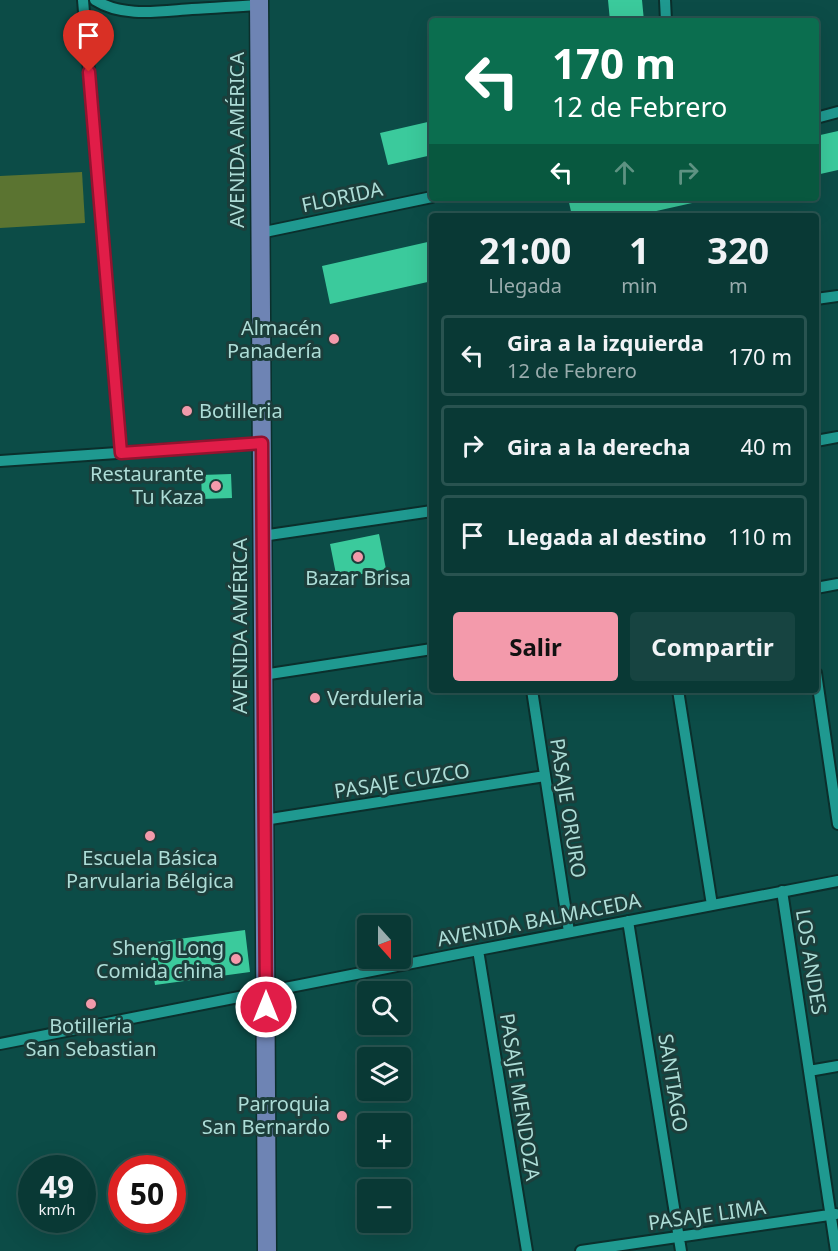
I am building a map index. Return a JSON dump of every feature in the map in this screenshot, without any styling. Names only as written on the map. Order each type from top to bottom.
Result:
[{"type":"main road","name":"AVENIDA AMÉRICA","points":[[259,2],[267,1251]]},
{"type":"street","points":[[83,0],[121,453]]},
{"type":"street","points":[[95,0],[114,9],[149,12],[259,2]]},
{"type":"street","points":[[665,0],[666,18]]},
{"type":"street","points":[[819,117],[838,112]]},
{"type":"street","name":"FLORIDA","points":[[260,233],[429,198]]},
{"type":"street","points":[[819,299],[838,296]]},
{"type":"street","points":[[819,440],[838,437]]},
{"type":"street","points":[[0,461],[262,443]]},
{"type":"street","points":[[262,536],[429,511]]},
{"type":"street","points":[[819,587],[838,584]]},
{"type":"street","points":[[263,675],[429,649]]},
{"type":"street","name":"PASAJE ORURO","points":[[532,693],[569,932]]},
{"type":"street","points":[[678,693],[712,905]]},
{"type":"street","points":[[819,693],[838,824]]},
{"type":"street","name":"PASAJE CUZCO","points":[[264,820],[545,776]]},
{"type":"street","name":"AVENIDA BALMACEDA","points":[[0,1044],[838,880]]},
{"type":"street","name":"LOS ANDES","points":[[782,891],[809,1071],[834,1214],[836,1251]]},
{"type":"street","name":"SANTIAGO","points":[[628,921],[681,1251]]},
{"type":"street","name":"PASAJE MENDOZA","points":[[478,950],[527,1251]]},
{"type":"street","points":[[809,1071],[838,1066]]},
{"type":"street","name":"PASAJE LIMA","points":[[581,1251],[834,1214]]},
{"type":"green space","points":[[82,172],[85,223],[0,228],[0,176]]},
{"type":"building","points":[[608,0],[642,0],[644,18],[610,18]]},
{"type":"building","points":[[429,122],[429,156],[388,165],[380,133]]},
{"type":"building","points":[[838,131],[838,170],[819,174],[819,135]]},
{"type":"building","points":[[569,201],[701,201],[647,213],[571,213]]},
{"type":"building","points":[[429,242],[429,282],[330,304],[322,266]]},
{"type":"building","name":"Restaurante Tu Kaza","points":[[231,474],[232,498],[202,499],[201,475]]},
{"type":"building","name":"Bazar Brisa","points":[[379,534],[386,569],[337,579],[330,544]]},
{"type":"building","points":[[245,930],[250,972],[155,985],[149,943]]},
{"type":"place","name":"Almacén Panadería","points":[[334,339]]},
{"type":"place","name":"Botilleria","points":[[187,411]]},
{"type":"place","name":"Restaurante Tu Kaza","points":[[216,486]]},
{"type":"place","name":"Bazar Brisa","points":[[358,557]]},
{"type":"place","name":"Verduleria","points":[[315,698]]},
{"type":"place","name":"Escuela Básica Parvularia Bélgica","points":[[150,836]]},
{"type":"place","name":"Sheng Long Comida china","points":[[236,959]]},
{"type":"place","name":"Botilleria San Sebastian","points":[[91,1004]]},
{"type":"place","name":"Parroquia San Bernardo","points":[[342,1116]]},
{"type":"route","points":[[89,72],[121,453],[262,443],[266,1007]]}]
